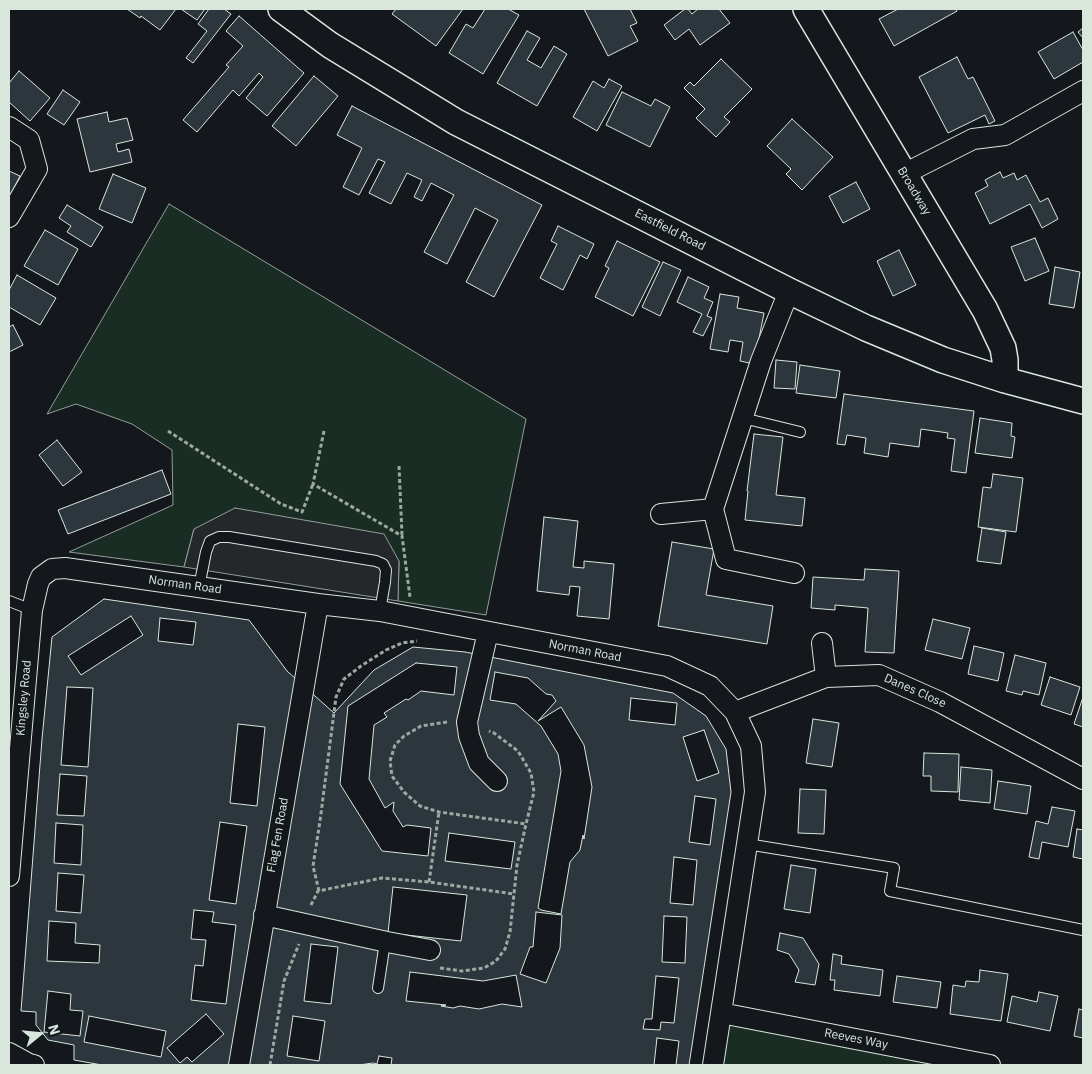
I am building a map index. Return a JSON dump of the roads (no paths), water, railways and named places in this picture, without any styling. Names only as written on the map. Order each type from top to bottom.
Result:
[{"type":"street","name":"Eastfield Road","points":[[281,9],[330,45],[456,122],[789,291],[866,328],[943,360],[1005,380],[1083,401]]},
{"type":"street","name":"Broadway","points":[[806,9],[985,310],[1003,348],[1005,380]]},
{"type":"street","points":[[904,174],[972,139],[1005,135],[1083,91]]},
{"type":"street","points":[[9,127],[29,140],[37,169],[9,217]]},
{"type":"street","points":[[789,291],[761,361],[714,509],[726,559],[794,573]]},
{"type":"street","points":[[661,514],[714,509]]},
{"type":"street","name":"Norman Road","points":[[65,568],[380,611],[667,666],[710,686],[735,712],[750,746],[755,792],[713,1065]]},
{"type":"street","name":"Kingsley Road","points":[[9,876],[32,610],[41,577],[52,569],[65,568]]},
{"type":"street","name":"Flag Fen Road","points":[[239,1065],[318,604]]},
{"type":"street","points":[[488,632],[467,722],[469,736],[479,763],[497,781]]},
{"type":"street","points":[[821,642],[826,677]]},
{"type":"street","name":"Danes Close","points":[[735,712],[826,677],[879,675],[940,702],[1083,780]]},
{"type":"street","points":[[264,915],[430,950]]},
{"type":"street","name":"Reeves Way","points":[[721,1012],[990,1065]]},
{"type":"street","points":[[9,1053],[34,1065]]},
{"type":"lane","points":[[743,418],[800,432]]},
{"type":"lane","points":[[199,587],[210,541],[219,537],[229,537],[376,561],[383,564],[386,570],[380,611]]},
{"type":"lane","points":[[9,601],[32,610]]},
{"type":"lane","points":[[747,844],[894,868],[890,891],[1083,930]]},
{"type":"lane","points":[[378,988],[385,942]]}]
